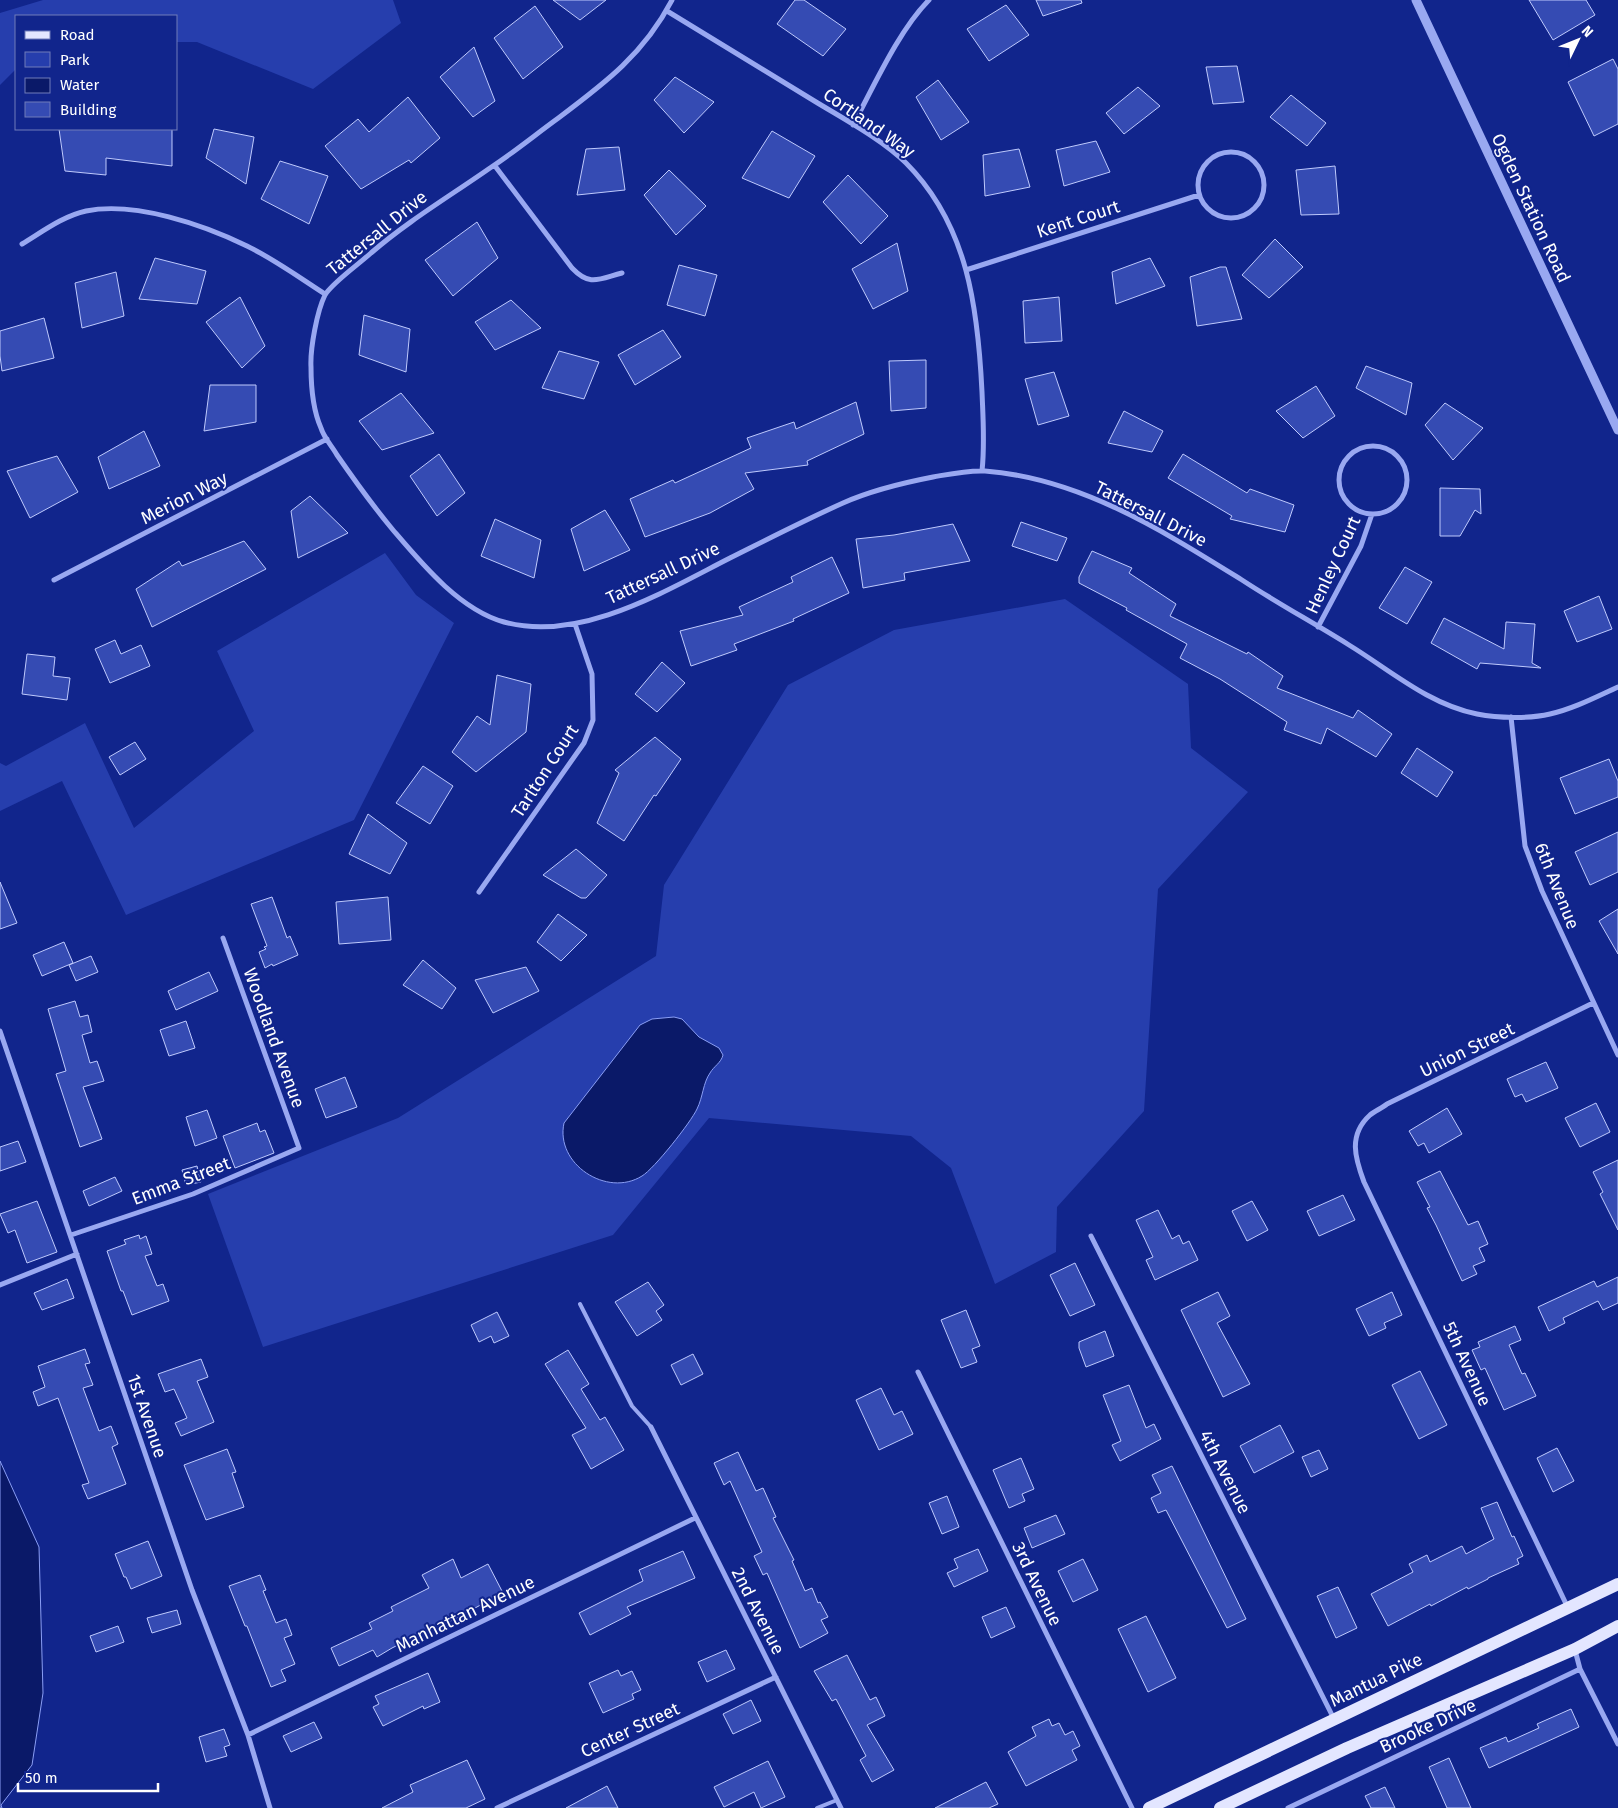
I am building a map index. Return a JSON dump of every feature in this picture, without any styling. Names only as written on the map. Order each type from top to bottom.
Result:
[{"type":"main road","name":"Mantua Pike","points":[[1149,1808],[1618,1584]]},
{"type":"main road","points":[[1220,1808],[1347,1748],[1575,1649],[1618,1626]]},
{"type":"street","name":"Tattersall Drive","points":[[672,0],[667,11],[636,53],[606,82],[495,166],[443,199],[386,240],[326,294],[314,333],[310,362],[315,405],[321,431],[365,496],[410,550],[440,582],[474,608],[502,622],[548,628],[575,624],[621,610],[684,581],[779,533],[867,493],[899,483],[982,471],[1045,481],[1078,492],[1136,518],[1192,548],[1350,645],[1395,677],[1431,697],[1454,707],[1478,714],[1511,717],[1549,715],[1618,688]]},
{"type":"street","points":[[853,124],[908,27],[920,9],[929,0]]},
{"type":"street","name":"Ogden Station Road","points":[[1416,0],[1618,430]]},
{"type":"street","name":"Cortland Way","points":[[667,11],[853,124],[906,162],[937,200],[957,240],[966,270],[980,350],[984,451],[982,471]]},
{"type":"street","points":[[1228,153],[1245,156],[1258,168],[1262,176],[1263,188],[1261,198],[1254,208],[1245,215],[1234,218],[1212,213],[1204,205],[1199,195],[1198,183],[1200,172],[1208,161],[1218,155],[1228,153]]},
{"type":"street","points":[[495,166],[580,277],[591,281],[622,273]]},
{"type":"street","name":"Kent Court","points":[[966,270],[1199,195]]},
{"type":"street","points":[[22,244],[58,223],[85,211],[118,208],[164,216],[215,232],[249,247],[326,294]]},
{"type":"street","name":"Merion Way","points":[[54,580],[327,439]]},
{"type":"street","name":"Henley Court","points":[[1377,446],[1397,456],[1404,466],[1407,478],[1406,489],[1401,500],[1392,508],[1380,514],[1372,514],[1357,510],[1348,503],[1341,493],[1339,482],[1340,470],[1354,452],[1365,447],[1377,446]]},
{"type":"street","name":"Henley Court","points":[[1318,627],[1361,546],[1372,514]]},
{"type":"street","name":"Tarlton Court","points":[[479,892],[584,743],[594,720],[592,674],[575,624]]},
{"type":"street","name":"6th Avenue","points":[[1511,717],[1524,846],[1542,891],[1618,1055]]},
{"type":"street","name":"Woodland Avenue","points":[[223,938],[299,1148]]},
{"type":"street","name":"Union Street","points":[[1360,1129],[1370,1115],[1387,1104],[1593,1003]]},
{"type":"street","name":"1st Avenue","points":[[0,1032],[192,1590],[248,1735],[270,1808]]},
{"type":"street","name":"5th Avenue","points":[[1360,1129],[1355,1143],[1355,1154],[1364,1182],[1568,1608]]},
{"type":"street","name":"Emma Street","points":[[71,1236],[193,1194],[299,1148]]},
{"type":"street","name":"4th Avenue","points":[[1091,1236],[1334,1720]]},
{"type":"street","points":[[0,1285],[77,1254]]},
{"type":"street","name":"3rd Avenue","points":[[918,1372],[1132,1808]]},
{"type":"street","name":"2nd Avenue","points":[[650,1427],[841,1808]]},
{"type":"street","name":"Manhattan Avenue","points":[[248,1735],[695,1518]]},
{"type":"street","points":[[1575,1649],[1580,1669],[1618,1744]]},
{"type":"street","name":"Brooke Drive","points":[[1288,1808],[1580,1669]]},
{"type":"street","name":"Center Street","points":[[497,1808],[776,1677]]},
{"type":"lane","points":[[580,1304],[632,1406],[650,1427]]},
{"type":"lane","points":[[817,1808],[837,1800]]},
{"type":"green space","points":[[43,0],[393,0],[401,23],[313,89],[197,42],[178,42],[178,15],[15,15],[15,70],[0,85],[0,13]]},
{"type":"green space","points":[[385,553],[416,595],[454,623],[354,820],[126,915],[62,781],[0,811],[0,763],[6,766],[85,723],[134,828],[254,731],[217,651]]},
{"type":"green space","points":[[1065,599],[1188,684],[1191,748],[1248,792],[1158,889],[1144,1111],[1057,1207],[1056,1252],[995,1284],[951,1168],[911,1136],[709,1118],[613,1235],[263,1347],[208,1194],[398,1118],[656,956],[664,885],[788,685],[894,630]]},
{"type":"water","points":[[674,1017],[682,1019],[699,1037],[719,1048],[723,1055],[708,1077],[697,1109],[672,1145],[648,1172],[642,1176],[628,1182],[614,1183],[600,1180],[586,1173],[575,1164],[567,1152],[563,1138],[564,1123],[640,1025],[652,1019]]},
{"type":"water","points":[[0,1461],[39,1547],[43,1693],[32,1765],[1,1805],[2,1808],[0,1808]]},
{"type":"building","points":[[553,0],[606,0],[580,20]]},
{"type":"building","points":[[795,0],[804,0],[846,29],[823,56],[777,24]]},
{"type":"building","points":[[1036,0],[1081,0],[1082,3],[1043,16]]},
{"type":"building","points":[[1529,0],[1586,0],[1595,15],[1553,40]]},
{"type":"building","points":[[1006,5],[1029,35],[989,61],[967,29]]},
{"type":"building","points":[[535,6],[563,47],[523,79],[494,38]]},
{"type":"building","points":[[474,47],[495,101],[473,117],[440,77]]},
{"type":"building","points":[[1613,59],[1618,69],[1618,124],[1594,136],[1568,82]]},
{"type":"building","points":[[1237,66],[1244,102],[1213,104],[1206,67]]},
{"type":"building","points":[[675,77],[714,102],[684,133],[654,100]]},
{"type":"building","points":[[938,80],[969,122],[941,140],[916,97]]},
{"type":"building","points":[[1138,87],[1160,106],[1124,134],[1106,113]]},
{"type":"building","points":[[1291,95],[1326,123],[1307,146],[1270,117]]},
{"type":"building","points":[[408,97],[440,138],[411,163],[409,160],[361,189],[325,146],[358,119],[369,132]]},
{"type":"building","points":[[214,129],[254,137],[246,184],[206,158]]},
{"type":"building","points":[[59,130],[172,130],[172,166],[106,158],[106,175],[65,171]]},
{"type":"building","points":[[772,131],[815,156],[789,198],[742,178]]},
{"type":"building","points":[[1096,141],[1110,172],[1064,186],[1056,150]]},
{"type":"building","points":[[619,147],[625,190],[577,195],[586,149]]},
{"type":"building","points":[[1019,149],[1030,187],[985,196],[983,155]]},
{"type":"building","points":[[280,161],[328,176],[309,224],[261,199]]},
{"type":"building","points":[[1335,166],[1339,214],[1301,215],[1296,170]]},
{"type":"building","points":[[669,170],[706,206],[676,235],[644,195]]},
{"type":"building","points":[[848,175],[888,216],[861,244],[823,202]]},
{"type":"building","points":[[477,222],[498,258],[453,296],[425,260]]},
{"type":"building","points":[[1275,239],[1303,267],[1269,298],[1242,275]]},
{"type":"building","points":[[897,243],[908,291],[873,309],[852,269]]},
{"type":"building","points":[[155,258],[206,271],[197,304],[139,299]]},
{"type":"building","points":[[1150,258],[1165,286],[1116,304],[1112,272]]},
{"type":"building","points":[[679,265],[717,275],[705,316],[667,305]]},
{"type":"building","points":[[1220,267],[1226,267],[1242,319],[1197,326],[1190,277]]},
{"type":"building","points":[[116,272],[124,316],[82,328],[75,283]]},
{"type":"building","points":[[240,297],[265,346],[242,368],[206,322]]},
{"type":"building","points":[[1059,297],[1062,341],[1025,343],[1023,301]]},
{"type":"building","points":[[511,300],[541,328],[495,350],[475,322]]},
{"type":"building","points":[[364,315],[410,329],[406,372],[359,355]]},
{"type":"building","points":[[44,318],[54,358],[2,371],[0,331]]},
{"type":"building","points":[[663,330],[681,357],[635,385],[618,355]]},
{"type":"building","points":[[559,351],[599,362],[584,399],[542,388]]},
{"type":"building","points":[[926,360],[926,408],[891,411],[889,361]]},
{"type":"building","points":[[1366,366],[1412,383],[1406,415],[1356,388]]},
{"type":"building","points":[[1054,372],[1069,416],[1038,425],[1025,379]]},
{"type":"building","points":[[210,385],[256,385],[256,422],[204,431]]},
{"type":"building","points":[[1316,386],[1335,416],[1303,438],[1276,411]]},
{"type":"building","points":[[401,393],[434,433],[382,450],[359,421]]},
{"type":"building","points":[[856,402],[864,434],[807,461],[808,465],[745,473],[754,489],[710,513],[645,537],[630,499],[673,480],[675,483],[751,448],[747,438],[794,422],[796,429]]},
{"type":"building","points":[[1445,403],[1483,428],[1453,460],[1425,425]]},
{"type":"building","points":[[1124,411],[1163,431],[1152,452],[1108,443]]},
{"type":"building","points":[[144,431],[160,466],[109,489],[98,457]]},
{"type":"building","points":[[439,454],[465,493],[437,516],[410,476]]},
{"type":"building","points":[[1183,454],[1247,493],[1250,489],[1294,505],[1285,532],[1230,519],[1232,516],[1168,478]]},
{"type":"building","points":[[57,456],[78,492],[30,518],[7,471]]},
{"type":"building","points":[[1440,488],[1480,489],[1481,514],[1475,510],[1460,536],[1440,536]]},
{"type":"building","points":[[310,496],[348,533],[298,558],[291,511]]},
{"type":"building","points":[[605,510],[630,550],[584,571],[571,529]]},
{"type":"building","points":[[495,519],[541,540],[534,578],[481,556]]},
{"type":"building","points":[[1021,522],[1067,538],[1057,561],[1012,546]]},
{"type":"building","points":[[953,524],[970,561],[904,573],[905,580],[863,588],[856,539],[894,535]]},
{"type":"building","points":[[244,541],[266,569],[152,627],[136,589],[179,561],[182,566]]},
{"type":"building","points":[[1092,551],[1132,568],[1129,573],[1176,604],[1170,616],[1247,654],[1248,652],[1283,676],[1277,688],[1353,718],[1358,710],[1392,734],[1376,757],[1327,728],[1321,744],[1284,730],[1287,722],[1220,679],[1180,658],[1187,644],[1126,610],[1127,608],[1079,583],[1079,577]]},
{"type":"building","points":[[832,557],[849,593],[793,619],[794,621],[734,644],[737,650],[691,666],[680,631],[743,615],[739,607],[793,582],[791,577]]},
{"type":"building","points":[[1405,567],[1432,582],[1407,624],[1379,608]]},
{"type":"building","points":[[1599,596],[1612,629],[1577,642],[1564,611]]},
{"type":"building","points":[[1444,618],[1504,649],[1506,622],[1535,624],[1532,663],[1541,668],[1480,663],[1477,669],[1431,643]]},
{"type":"building","points":[[115,640],[121,654],[141,645],[150,666],[110,683],[95,649]]},
{"type":"building","points":[[27,654],[55,657],[53,676],[70,678],[67,700],[22,694]]},
{"type":"building","points":[[662,662],[685,683],[657,712],[635,694]]},
{"type":"building","points":[[497,675],[531,684],[526,732],[476,772],[452,752],[477,716],[490,725]]},
{"type":"building","points":[[655,737],[681,759],[656,796],[654,795],[624,841],[597,823],[619,773],[615,770]]},
{"type":"building","points":[[135,742],[146,759],[120,775],[109,757]]},
{"type":"building","points":[[1417,748],[1453,772],[1437,797],[1401,773]]},
{"type":"building","points":[[1609,759],[1618,781],[1618,797],[1575,814],[1560,778]]},
{"type":"building","points":[[423,766],[453,786],[430,824],[396,803]]},
{"type":"building","points":[[368,814],[407,843],[390,874],[349,854]]},
{"type":"building","points":[[1618,832],[1618,872],[1590,885],[1575,852]]},
{"type":"building","points":[[576,849],[607,875],[586,898],[581,898],[543,875]]},
{"type":"building","points":[[0,882],[17,923],[0,929]]},
{"type":"building","points":[[272,897],[287,938],[290,936],[298,955],[265,968],[259,952],[266,949],[264,947],[267,946],[251,904]]},
{"type":"building","points":[[388,897],[391,940],[339,944],[336,902]]},
{"type":"building","points":[[1618,909],[1618,954],[1599,921]]},
{"type":"building","points":[[558,914],[587,935],[561,961],[537,942]]},
{"type":"building","points":[[64,942],[73,963],[42,976],[33,955]]},
{"type":"building","points":[[91,956],[98,972],[76,981],[69,965]]},
{"type":"building","points":[[423,960],[456,988],[442,1009],[403,985]]},
{"type":"building","points":[[526,967],[539,991],[493,1013],[475,980]]},
{"type":"building","points":[[209,972],[218,991],[176,1010],[168,991]]},
{"type":"building","points":[[75,1001],[80,1017],[88,1015],[92,1032],[82,1035],[90,1063],[97,1061],[104,1081],[83,1087],[102,1139],[80,1147],[56,1074],[66,1071],[48,1009]]},
{"type":"building","points":[[186,1021],[195,1048],[169,1056],[160,1030]]},
{"type":"building","points":[[1546,1062],[1558,1088],[1526,1102],[1522,1094],[1515,1097],[1507,1079]]},
{"type":"building","points":[[345,1077],[357,1107],[326,1118],[315,1089]]},
{"type":"building","points":[[1596,1103],[1610,1132],[1580,1147],[1565,1118]]},
{"type":"building","points":[[1447,1108],[1462,1134],[1429,1153],[1424,1143],[1418,1146],[1409,1131]]},
{"type":"building","points":[[207,1110],[217,1138],[195,1146],[186,1117]]},
{"type":"building","points":[[257,1123],[260,1132],[265,1130],[274,1153],[235,1168],[223,1136]]},
{"type":"building","points":[[18,1141],[26,1162],[0,1171],[0,1147]]},
{"type":"building","points":[[1618,1160],[1618,1230],[1600,1194],[1603,1192],[1593,1172]]},
{"type":"building","points":[[197,1166],[201,1182],[186,1185],[182,1170]]},
{"type":"building","points":[[1440,1171],[1468,1225],[1478,1221],[1488,1244],[1479,1248],[1485,1261],[1473,1266],[1477,1274],[1462,1281],[1427,1208],[1430,1207],[1417,1182]]},
{"type":"building","points":[[115,1177],[122,1191],[89,1206],[83,1191]]},
{"type":"building","points":[[1343,1195],[1355,1220],[1319,1236],[1307,1211]]},
{"type":"building","points":[[37,1201],[57,1252],[27,1263],[15,1230],[8,1233],[0,1214]]},
{"type":"building","points":[[1252,1201],[1268,1230],[1247,1241],[1232,1211]]},
{"type":"building","points":[[1158,1210],[1172,1239],[1179,1235],[1183,1244],[1189,1241],[1198,1260],[1155,1280],[1146,1260],[1153,1257],[1136,1220]]},
{"type":"building","points":[[139,1235],[140,1239],[146,1236],[152,1254],[145,1256],[157,1286],[163,1284],[169,1301],[132,1315],[123,1291],[121,1291],[107,1251],[126,1244],[124,1240]]},
{"type":"building","points":[[1075,1263],[1095,1305],[1070,1316],[1050,1275]]},
{"type":"building","points":[[1618,1277],[1618,1303],[1603,1310],[1598,1301],[1563,1318],[1565,1323],[1549,1331],[1538,1307],[1594,1281],[1597,1287]]},
{"type":"building","points":[[67,1279],[74,1298],[42,1310],[34,1293]]},
{"type":"building","points":[[648,1282],[664,1305],[656,1311],[662,1320],[637,1336],[615,1302]]},
{"type":"building","points":[[1218,1292],[1230,1316],[1217,1323],[1250,1384],[1223,1397],[1181,1310]]},
{"type":"building","points":[[1392,1292],[1402,1315],[1384,1323],[1386,1328],[1369,1336],[1356,1309]]},
{"type":"building","points":[[966,1310],[980,1346],[972,1349],[977,1362],[961,1368],[941,1320]]},
{"type":"building","points":[[497,1312],[509,1336],[494,1343],[491,1336],[479,1342],[471,1325]]},
{"type":"building","points":[[1515,1326],[1521,1340],[1509,1345],[1522,1374],[1525,1373],[1536,1396],[1504,1410],[1485,1368],[1481,1370],[1472,1350],[1480,1347],[1478,1342]]},
{"type":"building","points":[[1105,1331],[1114,1356],[1086,1367],[1079,1348],[1079,1342]]},
{"type":"building","points":[[85,1349],[90,1363],[85,1364],[93,1385],[83,1388],[99,1431],[111,1426],[118,1444],[112,1447],[126,1484],[88,1499],[82,1485],[89,1483],[58,1398],[38,1406],[33,1392],[45,1387],[38,1366]]},
{"type":"building","points":[[568,1350],[589,1384],[581,1389],[600,1420],[605,1417],[624,1450],[591,1469],[572,1435],[586,1428],[545,1364]]},
{"type":"building","points":[[693,1354],[703,1374],[681,1385],[671,1365]]},
{"type":"building","points":[[201,1359],[208,1377],[197,1381],[214,1422],[181,1436],[175,1423],[187,1418],[174,1389],[165,1392],[158,1374]]},
{"type":"building","points":[[1420,1371],[1447,1425],[1419,1439],[1392,1385]]},
{"type":"building","points":[[1129,1385],[1146,1428],[1154,1424],[1161,1439],[1120,1461],[1112,1445],[1121,1441],[1103,1395]]},
{"type":"building","points":[[881,1388],[894,1415],[902,1411],[913,1434],[879,1450],[856,1400]]},
{"type":"building","points":[[1280,1425],[1294,1452],[1254,1473],[1240,1446]]},
{"type":"building","points":[[1557,1448],[1574,1481],[1553,1492],[1537,1458]]},
{"type":"building","points":[[227,1449],[236,1472],[232,1473],[244,1507],[206,1520],[184,1465]]},
{"type":"building","points":[[1319,1450],[1328,1469],[1311,1477],[1302,1457]]},
{"type":"building","points":[[738,1452],[756,1491],[763,1488],[776,1517],[773,1518],[794,1560],[792,1561],[805,1591],[812,1588],[818,1603],[820,1602],[828,1617],[821,1620],[828,1633],[800,1648],[767,1573],[763,1575],[754,1556],[762,1552],[730,1481],[724,1485],[714,1463]]},
{"type":"building","points":[[1021,1458],[1034,1489],[1022,1494],[1025,1501],[1009,1508],[993,1470]]},
{"type":"building","points":[[1172,1466],[1246,1619],[1227,1628],[1166,1510],[1158,1513],[1151,1498],[1161,1493],[1152,1475]]},
{"type":"building","points":[[947,1496],[959,1527],[942,1534],[929,1503]]},
{"type":"building","points":[[1497,1502],[1512,1537],[1514,1536],[1523,1556],[1517,1559],[1519,1564],[1468,1589],[1467,1587],[1431,1606],[1430,1604],[1388,1626],[1371,1594],[1413,1572],[1409,1564],[1427,1555],[1430,1562],[1462,1546],[1466,1554],[1494,1539],[1481,1508]]},
{"type":"building","points":[[1056,1515],[1065,1534],[1032,1548],[1024,1528]]},
{"type":"building","points":[[148,1541],[162,1576],[131,1589],[115,1554]]},
{"type":"building","points":[[978,1549],[988,1571],[954,1587],[947,1573],[958,1568],[954,1559]]},
{"type":"building","points":[[683,1551],[695,1578],[627,1607],[631,1614],[590,1635],[579,1613],[643,1581],[639,1570]]},
{"type":"building","points":[[453,1559],[461,1578],[488,1564],[503,1593],[377,1657],[373,1650],[339,1666],[331,1648],[372,1629],[369,1623],[393,1611],[391,1607],[429,1588],[422,1575]]},
{"type":"building","points":[[1083,1559],[1098,1590],[1073,1602],[1058,1571]]},
{"type":"building","points":[[260,1575],[266,1590],[263,1591],[276,1623],[286,1619],[292,1635],[284,1638],[295,1664],[281,1670],[286,1681],[271,1687],[229,1586]]},
{"type":"building","points":[[1338,1587],[1357,1628],[1336,1638],[1317,1596]]},
{"type":"building","points":[[1006,1607],[1015,1627],[991,1638],[982,1617]]},
{"type":"building","points":[[177,1610],[181,1624],[152,1633],[147,1618]]},
{"type":"building","points":[[1146,1616],[1176,1678],[1148,1692],[1118,1629]]},
{"type":"building","points":[[118,1626],[124,1642],[96,1652],[90,1636]]},
{"type":"building","points":[[726,1650],[735,1669],[707,1682],[698,1662]]},
{"type":"building","points":[[847,1655],[870,1700],[876,1697],[885,1716],[867,1725],[894,1770],[872,1782],[860,1760],[866,1756],[836,1699],[832,1701],[814,1671]]},
{"type":"building","points":[[618,1670],[621,1676],[632,1671],[641,1690],[632,1694],[634,1699],[603,1713],[589,1683]]},
{"type":"building","points":[[428,1673],[440,1702],[424,1709],[423,1706],[383,1726],[373,1707],[379,1704],[375,1696]]},
{"type":"building","points":[[751,1700],[761,1721],[733,1734],[723,1714]]},
{"type":"building","points":[[1571,1709],[1579,1727],[1489,1768],[1480,1748],[1506,1737],[1508,1742],[1539,1728],[1537,1724]]},
{"type":"building","points":[[1049,1719],[1052,1726],[1059,1723],[1065,1735],[1073,1731],[1080,1746],[1072,1750],[1077,1760],[1026,1786],[1008,1752],[1036,1736],[1032,1727]]},
{"type":"building","points":[[314,1722],[322,1738],[291,1752],[283,1736]]},
{"type":"building","points":[[224,1729],[230,1745],[224,1747],[227,1756],[206,1762],[199,1737]]},
{"type":"building","points":[[1449,1758],[1471,1808],[1447,1808],[1429,1767]]},
{"type":"building","points":[[467,1760],[485,1799],[466,1808],[382,1808],[413,1792],[410,1785]]},
{"type":"building","points":[[768,1761],[785,1797],[761,1808],[754,1792],[724,1807],[714,1787]]},
{"type":"building","points":[[986,1782],[998,1804],[989,1808],[935,1808]]},
{"type":"building","points":[[607,1786],[618,1808],[566,1808]]},
{"type":"building","points":[[1385,1787],[1395,1808],[1371,1808],[1365,1796]]}]
